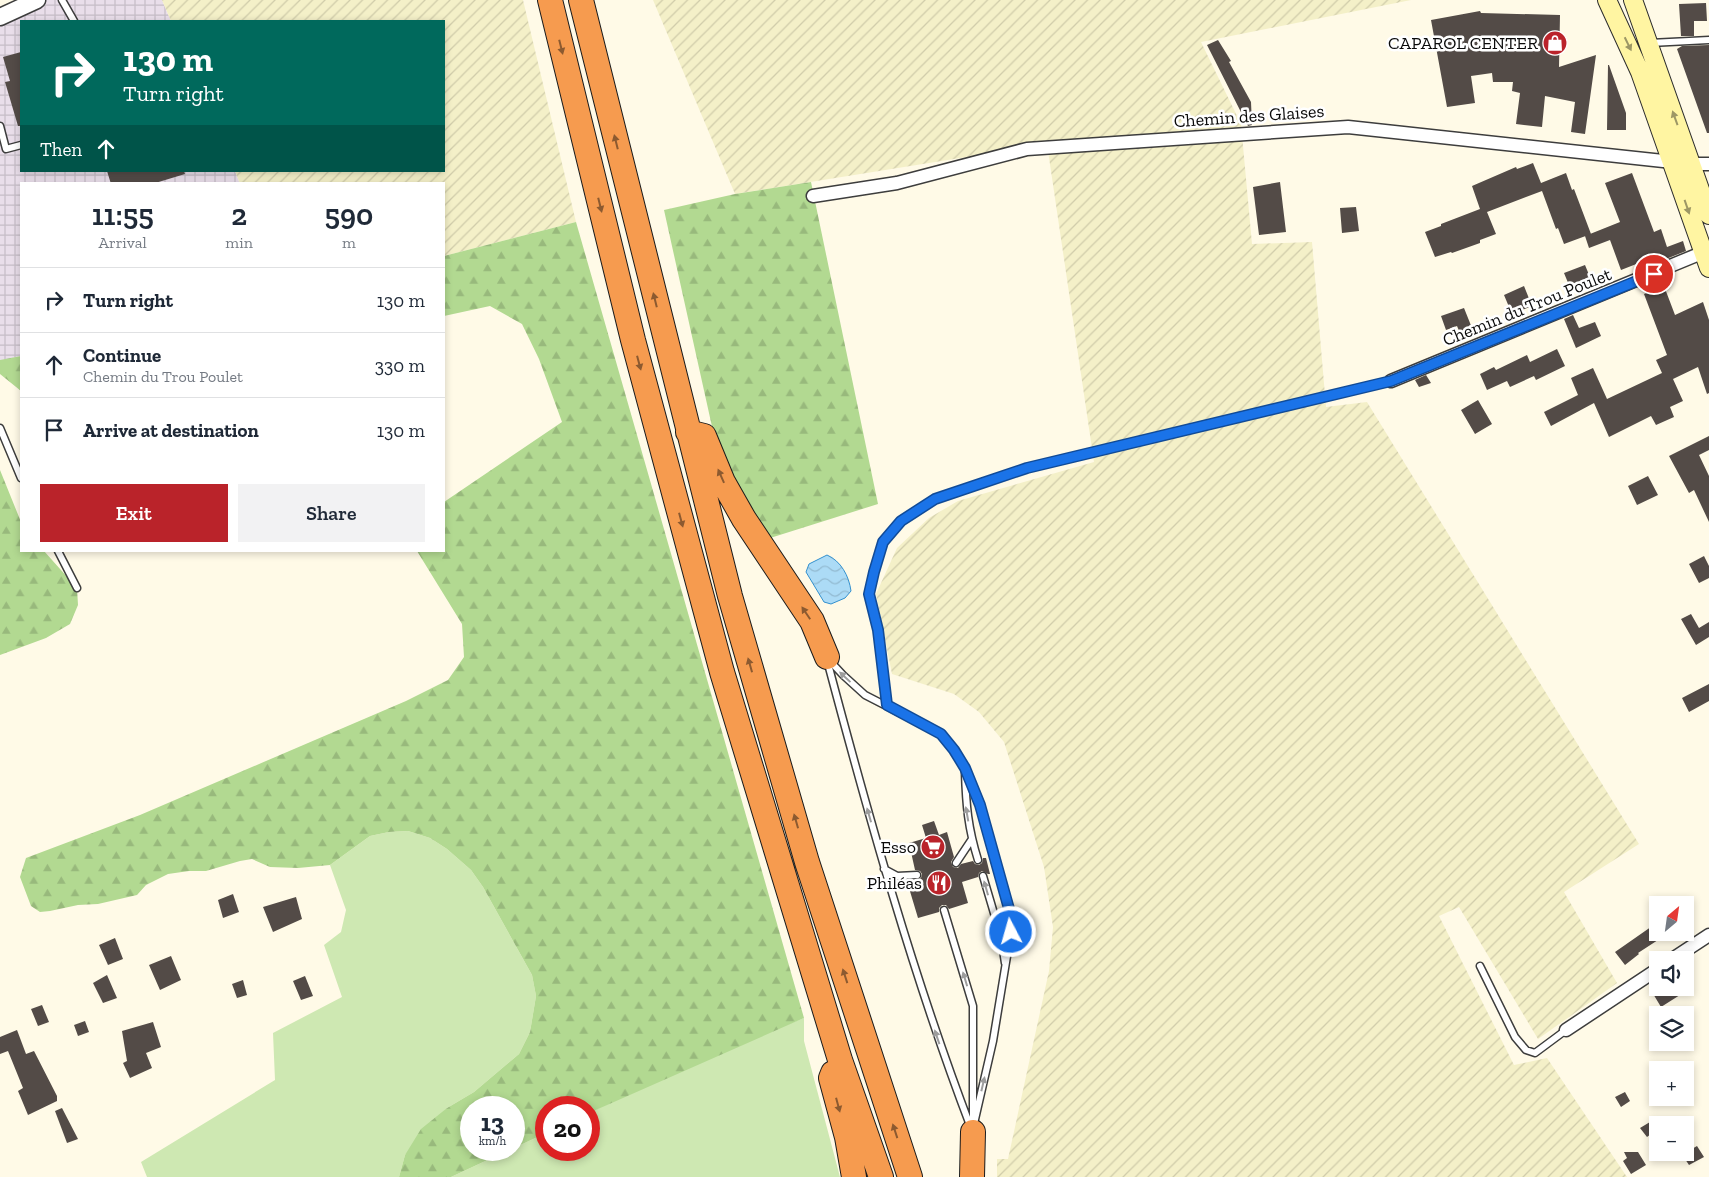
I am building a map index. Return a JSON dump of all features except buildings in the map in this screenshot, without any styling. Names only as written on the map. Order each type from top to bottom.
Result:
[{"type":"highway","points":[[550,0],[633,340],[720,662],[840,1060],[881,1177]]},
{"type":"highway","points":[[581,0],[730,596],[808,862],[910,1177]]},
{"type":"highway","points":[[688,432],[704,436],[723,482],[744,520],[812,621],[827,658]]},
{"type":"highway","points":[[840,1060],[831,1078],[847,1137],[854,1177]]},
{"type":"highway","points":[[972,1132],[972,1177]]},
{"type":"main road","points":[[1607,0],[1640,72],[1708,256]]},
{"type":"main road","points":[[1633,0],[1709,215]]},
{"type":"street","points":[[0,17],[37,0]]},
{"type":"street","name":"Chemin des Glaises","points":[[813,196],[897,183],[1027,149],[1348,127],[1691,164],[1709,164]]},
{"type":"street","name":"Chemin du Trou Poulet","points":[[1391,381],[1708,256]]},
{"type":"street","points":[[1685,951],[1709,935]]},
{"type":"street","points":[[1566,1030],[1649,975]]},
{"type":"lane","points":[[62,0],[73,20]]},
{"type":"lane","points":[[1648,43],[1709,40]]},
{"type":"lane","points":[[0,126],[6,150],[20,145]]},
{"type":"lane","points":[[887,705],[878,630],[869,594],[874,572],[883,542],[901,521],[935,499],[1027,468],[1391,381]]},
{"type":"lane","points":[[0,428],[20,476]]},
{"type":"lane","points":[[59,552],[77,588]]},
{"type":"lane","points":[[827,658],[842,675],[865,695],[941,734],[965,768],[980,805],[1011,916],[1011,932],[993,1041],[972,1132]]},
{"type":"lane","points":[[827,658],[884,869],[935,1032],[972,1132]]},
{"type":"lane","points":[[965,768],[966,808],[978,860]]},
{"type":"lane","points":[[956,863],[972,839]]},
{"type":"lane","points":[[884,869],[897,876],[917,875]]},
{"type":"lane","points":[[983,876],[1000,937],[1006,969]]},
{"type":"lane","points":[[944,910],[973,1006],[972,1132]]},
{"type":"lane","points":[[1480,966],[1515,1037],[1526,1050],[1535,1053],[1566,1030]]},
{"type":"shaded area","points":[[37,0],[162,0],[171,20],[20,20],[20,172],[235,172],[239,182],[20,182],[20,356],[0,361],[0,17]]},
{"type":"shaded area","points":[[162,0],[523,0],[576,222],[445,256],[445,182],[239,182],[235,172],[445,172],[445,20],[171,20]]},
{"type":"shaded area","points":[[653,0],[1411,0],[1201,42],[1241,124],[1252,244],[1312,242],[1326,407],[1367,402],[1639,844],[1564,892],[1617,983],[1538,1039],[1459,907],[1439,916],[1514,1065],[1547,1058],[1627,1177],[997,1177],[997,1159],[1008,1159],[1049,971],[1053,927],[1044,867],[1004,742],[979,712],[954,694],[892,674],[876,594],[897,548],[929,518],[958,501],[1094,462],[1047,144],[735,194]]},
{"type":"green space","points":[[811,182],[878,504],[767,539],[727,465],[713,431],[664,210],[735,194]]},
{"type":"green space","points":[[576,222],[804,1018],[600,1108],[600,1096],[535,1096],[535,1138],[525,1143],[525,1096],[467,1096],[519,1054],[530,1032],[536,996],[532,975],[483,887],[471,870],[447,849],[430,838],[408,831],[389,832],[370,836],[330,865],[298,868],[270,867],[252,859],[206,871],[168,874],[146,885],[137,895],[98,904],[78,905],[40,912],[31,906],[20,877],[26,858],[140,815],[406,701],[448,680],[464,657],[462,624],[418,552],[445,552],[445,501],[562,422],[539,359],[522,324],[490,306],[445,316],[445,256]]},
{"type":"green space","points":[[20,356],[20,390],[0,374],[0,360]]},
{"type":"green space","points":[[0,470],[20,520],[20,552],[45,552],[77,588],[78,605],[70,624],[46,638],[0,655]]},
{"type":"green space","points":[[408,831],[430,838],[447,849],[471,870],[483,887],[532,975],[536,996],[530,1032],[519,1054],[474,1092],[467,1096],[460,1096],[460,1100],[447,1108],[405,1155],[399,1177],[147,1177],[141,1162],[275,1080],[273,1033],[342,997],[324,945],[341,932],[346,910],[330,865],[370,836]]},
{"type":"green space","points":[[804,1018],[804,1041],[840,1177],[451,1177],[485,1161],[525,1161],[525,1143],[535,1138],[535,1161],[600,1161],[600,1108],[705,1057]]},
{"type":"green space","points":[[460,1100],[460,1161],[485,1161],[451,1177],[399,1177],[405,1155],[421,1129],[447,1108]]},
{"type":"water","points":[[827,555],[844,570],[851,591],[845,598],[831,604],[824,602],[806,572],[809,564]]},
{"type":"place","name":"CAPAROL CENTER","points":[[1555,43]]},
{"type":"place","name":"Esso","points":[[933,847]]},
{"type":"place","name":"Philéas","points":[[939,883]]},
{"type":"route","points":[[1011,932],[1011,916],[980,805],[965,768],[941,734],[887,705],[878,630],[869,594],[883,542],[901,521],[935,499],[1027,468],[1391,381],[1654,274]]}]
